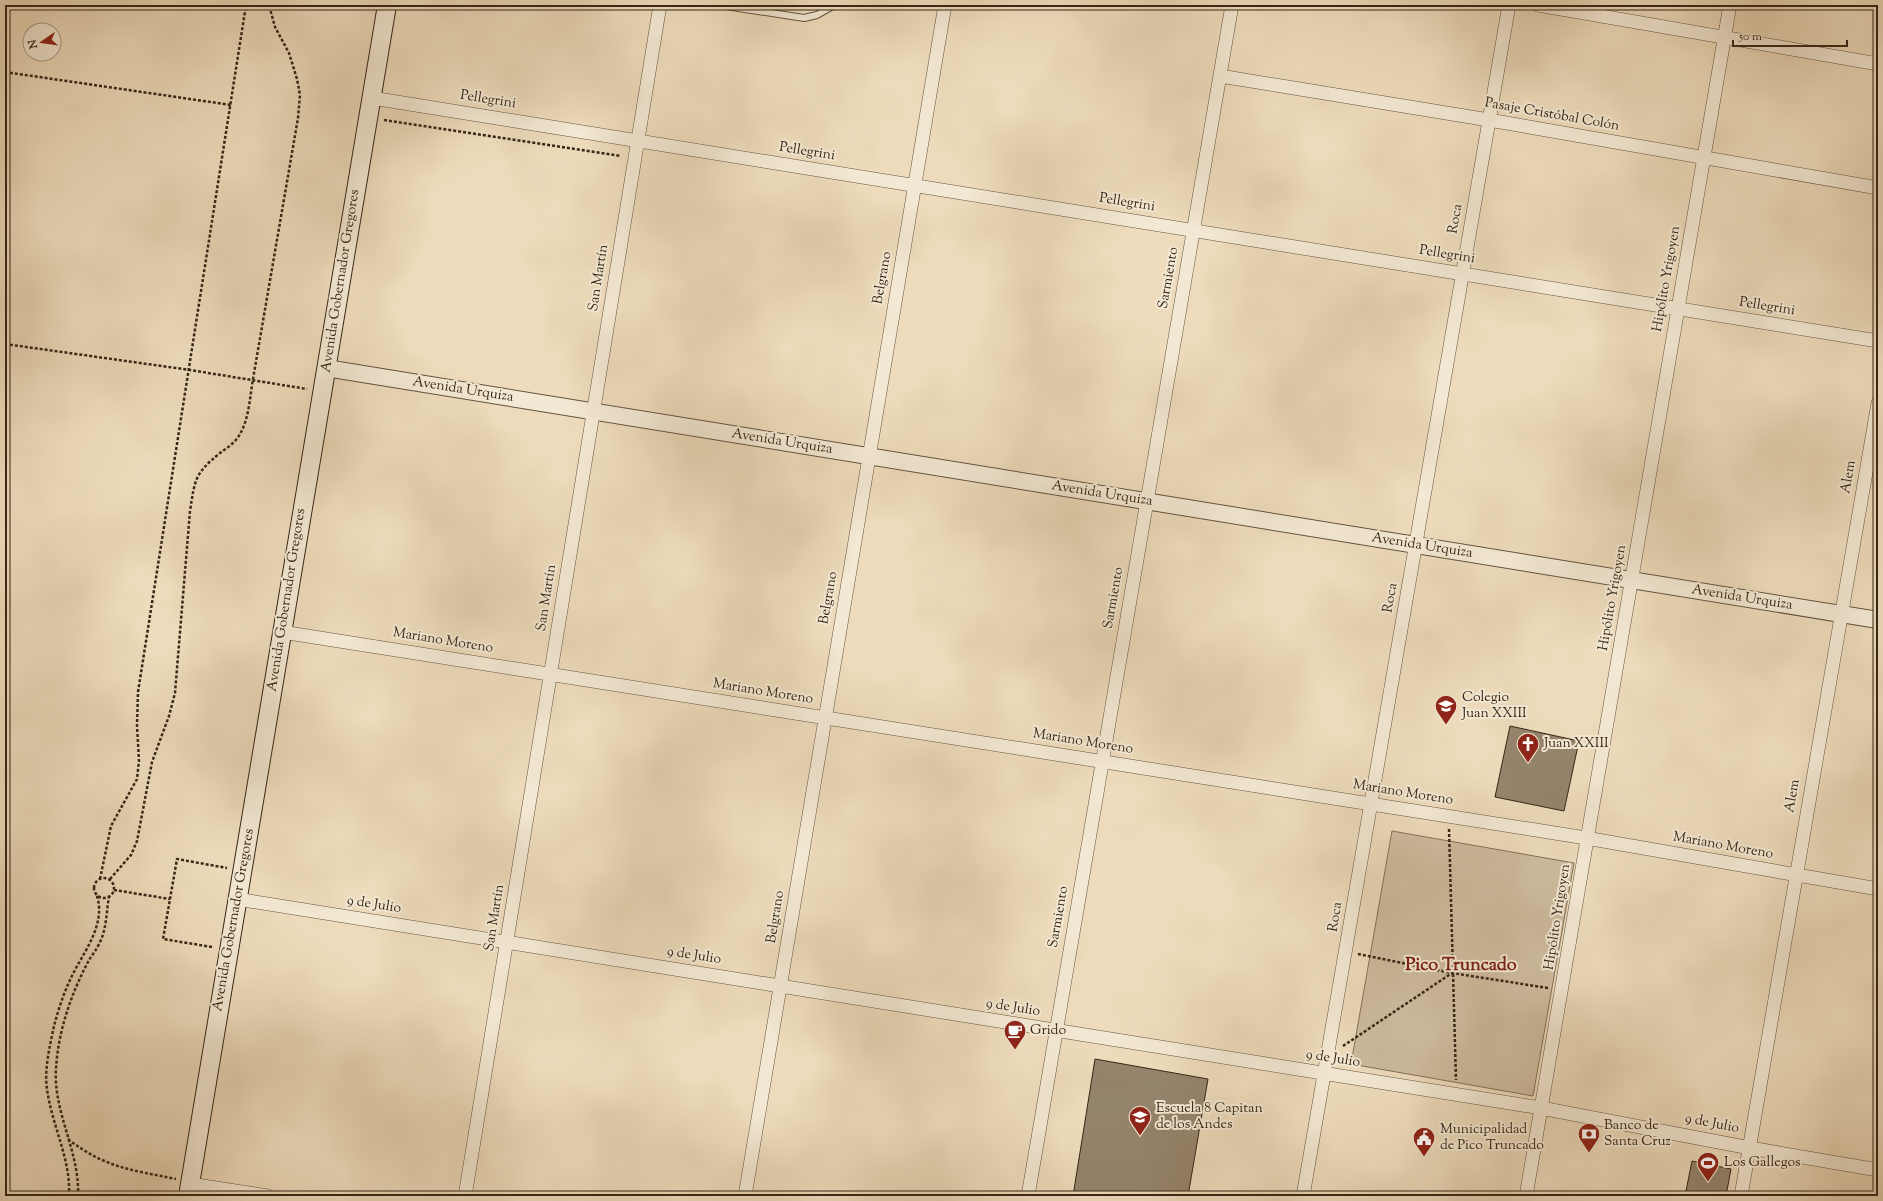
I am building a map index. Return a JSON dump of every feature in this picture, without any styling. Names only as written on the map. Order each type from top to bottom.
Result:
[{"type":"main road","name":"Avenida Gobernador Gregores","points":[[185,1186],[237,899],[387,5]]},
{"type":"street","name":"San Martín","points":[[466,1196],[660,5]]},
{"type":"street","name":"Belgrano","points":[[745,1196],[945,5]]},
{"type":"street","name":"Sarmiento","points":[[1028,1196],[1232,5]]},
{"type":"street","name":"Roca","points":[[1303,1196],[1347,952],[1370,804],[1417,545],[1509,5]]},
{"type":"street","points":[[1538,5],[1878,64]]},
{"type":"street","name":"Hipólito Yrigoyen","points":[[1526,1196],[1562,990],[1586,838],[1679,309],[1730,5]]},
{"type":"street","name":"Pasaje Cristóbal Colón","points":[[1220,76],[1489,120],[1878,188]]},
{"type":"street","name":"Pellegrini","points":[[372,98],[1878,341]]},
{"type":"street","name":"Avenida Urquiza","points":[[326,368],[1878,620]]},
{"type":"street","name":"Alem","points":[[1741,1196],[1878,402]]},
{"type":"street","name":"Mariano Moreno","points":[[282,632],[1586,838],[1878,889]]},
{"type":"street","name":"9 de Julio","points":[[237,899],[1541,1108],[1750,1148],[1878,1170]]},
{"type":"street","points":[[185,1186],[268,1196]]},
{"type":"lane","points":[[719,5],[804,18],[817,15],[832,5]]},
{"type":"path","points":[[70,1196],[69,1172],[46,1089],[48,1066],[54,1028],[60,1006],[82,956],[92,941],[98,924],[100,903],[94,887],[100,879],[111,826],[137,779],[139,761],[137,726],[138,692],[190,370],[246,5]]},
{"type":"path","points":[[110,879],[131,855],[137,841],[152,762],[169,716],[175,693],[190,512],[194,486],[204,466],[231,444],[240,434],[245,420],[253,380],[298,118],[300,95],[289,53],[275,27],[269,5]]},
{"type":"path","points":[[5,72],[231,105]]},
{"type":"path","points":[[382,127],[384,119],[634,158]]},
{"type":"path","points":[[5,344],[190,370],[322,391]]},
{"type":"path","points":[[1448,816],[1457,1095]]},
{"type":"path","points":[[212,947],[164,939],[177,858],[228,868]]},
{"type":"path","points":[[78,1196],[77,1171],[55,1088],[56,1066],[62,1030],[68,1009],[77,984],[88,960],[99,945],[106,925],[109,897],[114,890],[114,884],[110,879],[100,879]]},
{"type":"path","points":[[114,890],[170,899]]},
{"type":"path","points":[[96,893],[100,897],[109,897]]},
{"type":"path","points":[[1347,952],[1452,973],[1562,990]]},
{"type":"path","points":[[1328,1057],[1452,973]]},
{"type":"path","points":[[68,1139],[86,1153],[119,1168],[185,1186]]},
{"type":"shaded area","points":[[1392,831],[1574,863],[1533,1096],[1351,1064]]},
{"type":"building","points":[[1510,726],[1579,741],[1564,811],[1495,797]]},
{"type":"building","name":"Escuela 8 Capitan de los Andes","points":[[1095,1059],[1208,1079],[1188,1196],[1073,1196]]},
{"type":"building","name":"Los Gallegos","points":[[1692,1161],[1731,1169],[1726,1196],[1685,1196]]},
{"type":"place","name":"Colegio Juan XXIII","points":[[1446,726]]},
{"type":"place","name":"Juan XXIII","points":[[1528,764]]},
{"type":"place","name":"Grido","points":[[1015,1050]]},
{"type":"place","name":"Escuela 8 Capitan de los Andes","points":[[1140,1136]]},
{"type":"place","name":"Banco de Santa Cruz","points":[[1589,1154]]},
{"type":"place","name":"Municipalidad de Pico Truncado","points":[[1424,1158]]},
{"type":"place","name":"Los Gallegos","points":[[1708,1182]]},
{"type":"district","name":"Pico Truncado","points":[[1461,966]]}]
